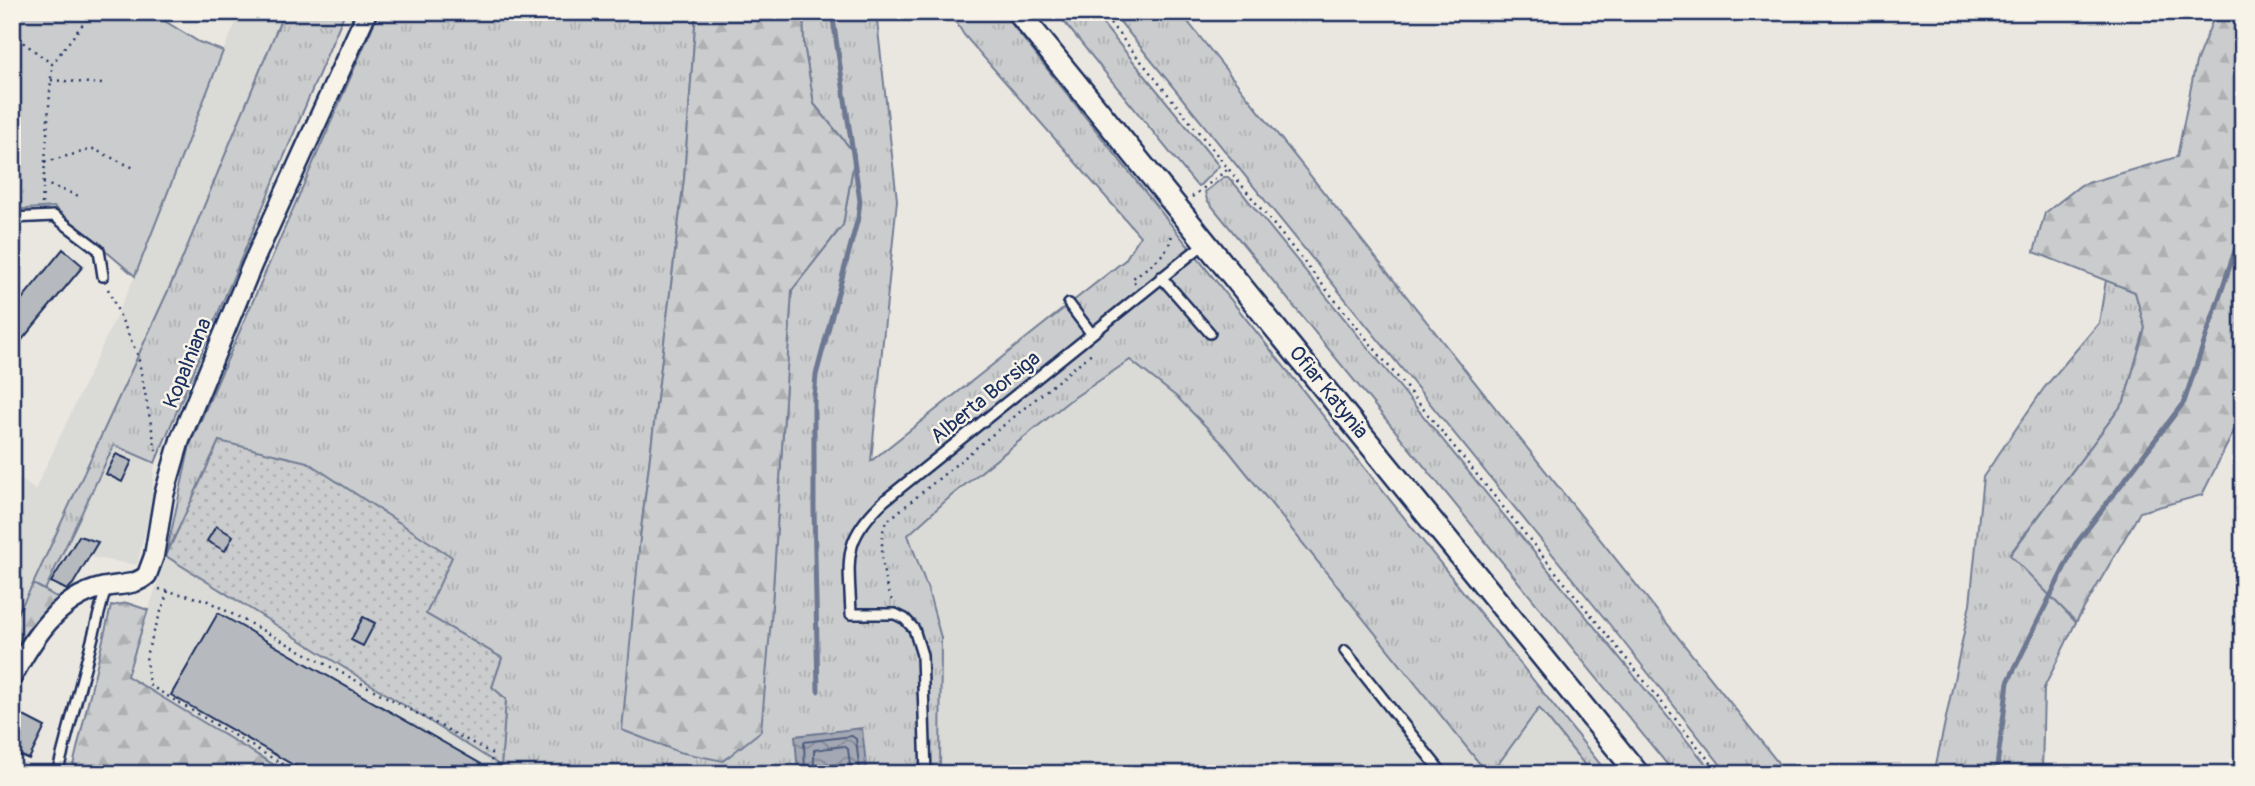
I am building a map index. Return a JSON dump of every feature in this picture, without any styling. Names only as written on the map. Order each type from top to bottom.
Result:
[{"type":"street","name":"Kopalniana","points":[[12,677],[30,645],[52,618],[77,598],[106,587],[142,580],[151,569],[164,495],[185,429],[252,265],[367,12]]},
{"type":"street","name":"Ofiar Katynia","points":[[1018,12],[1638,774]]},
{"type":"lane","points":[[12,218],[54,216],[99,250],[103,276]]},
{"type":"lane","name":"Alberta Borsiga","points":[[905,619],[895,614],[851,614],[850,552],[858,529],[867,517],[1206,242]]},
{"type":"lane","points":[[1161,277],[1210,333]]},
{"type":"lane","points":[[1069,304],[1091,333]]},
{"type":"lane","points":[[57,774],[106,587]]},
{"type":"lane","points":[[905,619],[914,629],[922,655],[926,774]]},
{"type":"lane","points":[[1345,651],[1443,774]]},
{"type":"path","points":[[41,217],[52,64],[92,12]]},
{"type":"path","points":[[1101,12],[1720,774]]},
{"type":"path","points":[[12,34],[52,64]]},
{"type":"path","points":[[51,80],[103,84]]},
{"type":"path","points":[[45,162],[93,149],[134,168]]},
{"type":"path","points":[[1197,193],[1228,169]]},
{"type":"path","points":[[43,183],[79,197]]},
{"type":"path","points":[[1132,279],[1168,249],[1172,233],[1170,227]]},
{"type":"path","points":[[103,276],[138,356],[158,458]]},
{"type":"path","points":[[905,619],[886,587],[881,537],[886,522],[1100,346]]},
{"type":"path","points":[[299,774],[149,685],[146,655],[168,591],[206,600],[491,753],[492,774]]},
{"type":"shaded area","points":[[241,12],[284,12],[178,269],[78,489],[12,624],[12,473],[35,490],[135,276],[223,51]]},
{"type":"shaded area","points":[[1130,360],[1178,398],[1224,445],[1488,774],[940,774],[941,638],[908,535],[951,496],[1069,401]]},
{"type":"shaded area","points":[[114,445],[155,463],[149,515],[137,565],[90,557],[75,585],[60,599],[45,590]]},
{"type":"shaded area","points":[[166,556],[511,772],[510,774],[289,774],[127,676]]},
{"type":"shaded area","points":[[1539,707],[1592,774],[1491,774]]},
{"type":"green space","points":[[12,12],[150,12],[199,42],[223,51],[135,276],[54,207],[12,210]]},
{"type":"green space","points":[[284,12],[345,12],[155,463],[114,445],[45,590],[33,584],[178,269]]},
{"type":"green space","points":[[379,12],[696,12],[684,179],[640,538],[771,620],[792,290],[843,225],[855,154],[814,104],[804,45],[803,12],[876,12],[897,200],[871,461],[1125,260],[1140,236],[964,35],[950,12],[1002,12],[1608,774],[1592,774],[1539,708],[1491,774],[1488,774],[1224,445],[1178,398],[1130,360],[1069,401],[951,496],[908,535],[928,590],[941,638],[940,774],[510,774],[511,772],[501,766],[506,699],[492,687],[502,658],[426,614],[219,441],[166,556],[190,445]]},
{"type":"green space","points":[[696,12],[803,12],[804,45],[814,104],[855,154],[843,225],[792,290],[771,620],[761,731],[723,761],[679,752],[622,730],[640,538],[684,179]]},
{"type":"green space","points":[[1056,12],[1093,12],[1219,166],[1199,186],[1196,185]]},
{"type":"green space","points":[[1112,12],[1180,12],[1787,774],[1728,774]]},
{"type":"green space","points":[[2216,12],[2243,12],[2243,413],[2202,495],[2140,512],[2076,622],[2010,555],[2124,402],[2145,328],[2135,292],[2034,252],[2045,213],[2081,185],[2177,157],[2196,62]]},
{"type":"green space","points":[[1224,177],[1228,177],[1239,189],[1714,774],[1675,774],[1207,200],[1205,192]]},
{"type":"green space","points":[[2106,280],[2135,292],[2145,328],[2124,402],[2010,554],[2076,622],[2044,688],[2042,774],[1934,774],[1970,604],[1983,477],[2044,388],[2099,323]]},
{"type":"green space","points":[[219,441],[307,462],[452,557],[426,614],[502,658],[492,687],[506,699],[501,766],[166,556]]},
{"type":"green space","points":[[33,584],[60,599],[33,623],[12,653],[12,624]]},
{"type":"green space","points":[[127,603],[148,610],[127,676],[289,774],[71,774],[111,606]]},
{"type":"water","points":[[862,728],[867,774],[798,774],[795,736]]},
{"type":"building","points":[[63,249],[83,266],[12,352],[12,311]]},
{"type":"building","points":[[116,454],[132,461],[122,482],[106,474]]},
{"type":"building","points":[[216,526],[233,536],[225,551],[207,541]]},
{"type":"building","points":[[79,536],[98,542],[67,590],[51,582]]},
{"type":"building","points":[[218,613],[481,764],[476,774],[309,774],[171,695]]},
{"type":"building","points":[[363,617],[375,623],[363,646],[351,640]]},
{"type":"building","points":[[12,710],[45,727],[29,759],[12,752]]},
{"type":"waterway","points":[[818,691],[814,398],[816,375],[858,218],[860,201],[832,12]]},
{"type":"waterway","points":[[1996,774],[2008,682],[2076,544],[2184,402],[2243,227]]}]
